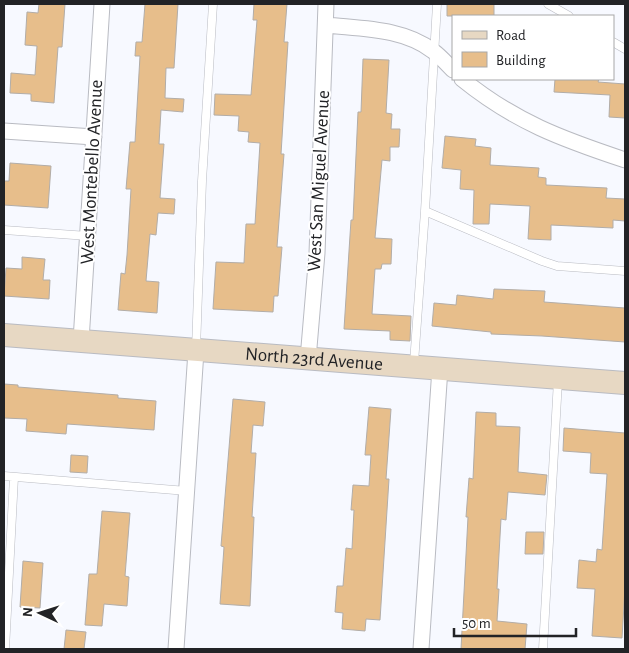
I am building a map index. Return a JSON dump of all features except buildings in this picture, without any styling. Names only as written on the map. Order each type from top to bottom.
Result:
[{"type":"street","name":"West Montebello Avenue","points":[[82,341],[102,4]]},
{"type":"street","name":"West San Miguel Avenue","points":[[308,359],[316,254],[326,4]]},
{"type":"street","points":[[326,25],[381,31],[405,36],[433,51],[452,69]]},
{"type":"street","points":[[463,80],[484,97],[514,116],[553,135],[625,160]]},
{"type":"street","points":[[4,130],[94,137]]},
{"type":"street","name":"North 23rd Avenue","points":[[4,334],[625,383]]},
{"type":"street","points":[[176,649],[196,350]]},
{"type":"street","points":[[421,649],[440,368]]},
{"type":"lane","points":[[196,350],[202,181],[213,4]]},
{"type":"lane","points":[[414,366],[437,4]]},
{"type":"lane","points":[[548,4],[567,15]]},
{"type":"lane","points":[[614,43],[625,49]]},
{"type":"lane","points":[[425,211],[557,266],[625,271]]},
{"type":"lane","points":[[4,230],[88,236]]},
{"type":"lane","points":[[543,649],[558,378]]},
{"type":"lane","points":[[4,476],[186,491]]},
{"type":"lane","points":[[5,649],[14,477]]}]
